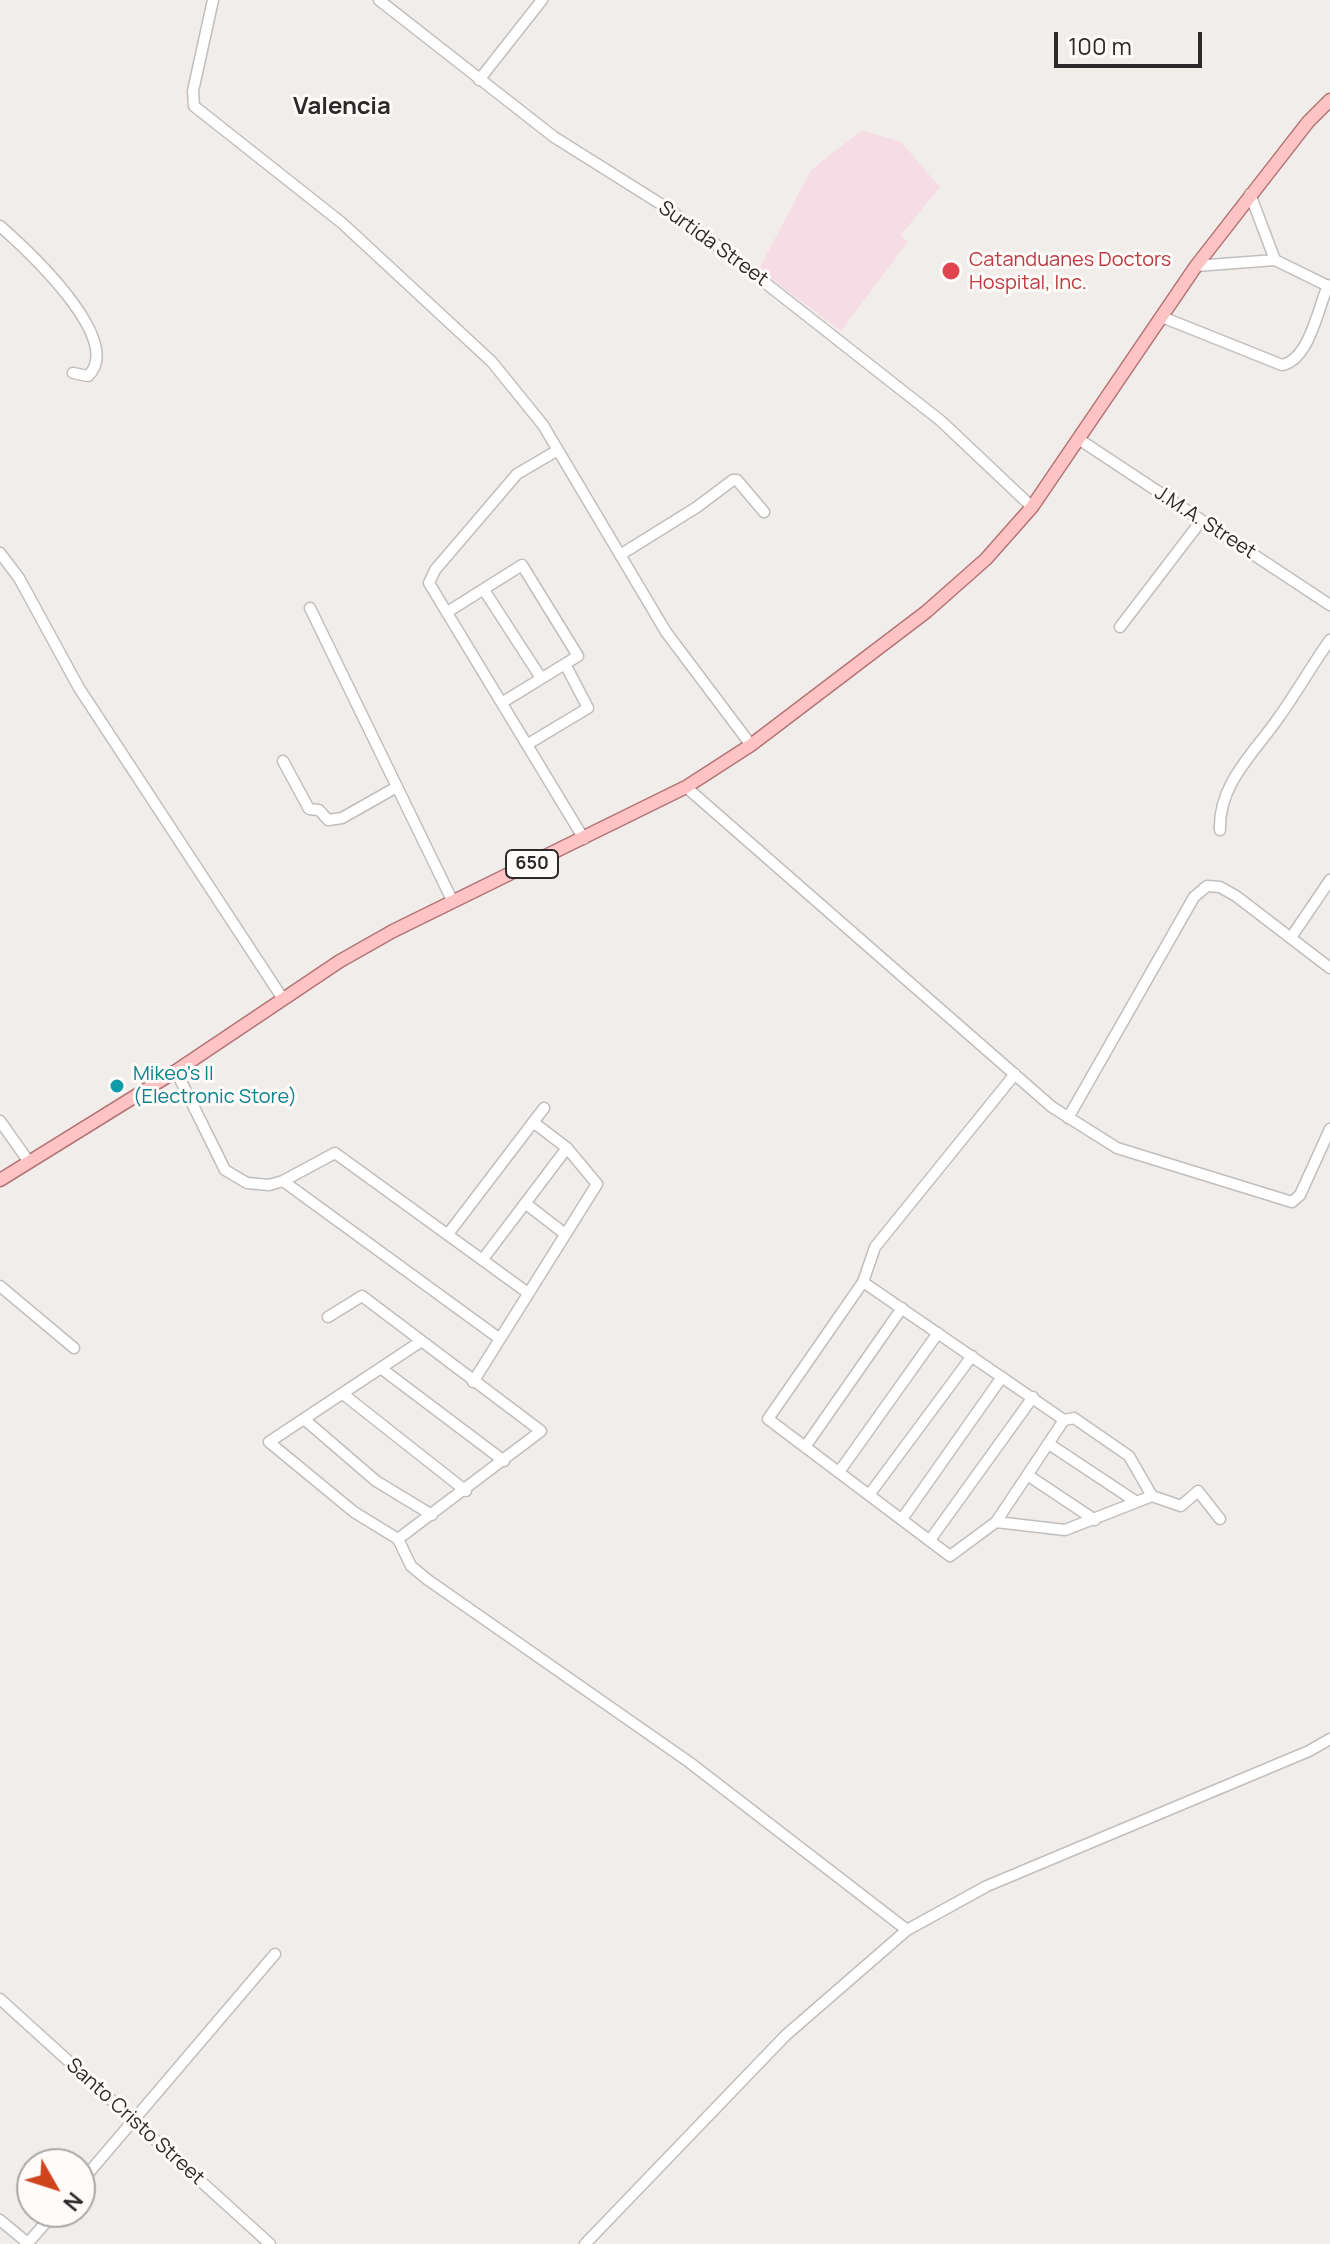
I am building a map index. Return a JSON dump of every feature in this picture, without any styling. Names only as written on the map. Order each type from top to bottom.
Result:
[{"type":"main road","name":"650","points":[[0,1180],[176,1071],[353,953],[686,787],[751,745],[956,588],[1032,507],[1196,266],[1250,194],[1330,100]]},
{"type":"street","points":[[213,0],[193,91],[194,106],[342,223],[481,351],[536,414],[666,632],[751,745]]},
{"type":"street","name":"Surtida Street","points":[[379,0],[554,137],[667,208],[731,256],[941,421],[1032,507]]},
{"type":"street","points":[[479,80],[542,0]]},
{"type":"street","points":[[1250,194],[1275,260]]},
{"type":"street","points":[[0,226],[53,277],[80,313],[93,345],[95,364],[88,376],[73,373]]},
{"type":"street","points":[[1162,317],[1282,365],[1295,360],[1302,350],[1329,286],[1275,260],[1196,266]]},
{"type":"street","name":"J.M.A. Street","points":[[1080,440],[1330,605]]},
{"type":"street","points":[[558,450],[517,474],[435,570],[429,583],[449,611],[584,839]]},
{"type":"street","points":[[620,555],[733,480],[737,480],[764,512]]},
{"type":"street","points":[[1120,627],[1201,521]]},
{"type":"street","points":[[0,553],[19,578],[79,688],[283,999]]},
{"type":"street","points":[[449,611],[522,565],[578,656],[503,702]]},
{"type":"street","points":[[484,590],[541,678]]},
{"type":"street","points":[[310,608],[453,902]]},
{"type":"street","points":[[1220,830],[1224,801],[1236,775],[1276,722],[1330,640]]},
{"type":"street","points":[[528,744],[588,708],[565,664]]},
{"type":"street","points":[[283,761],[309,809],[319,810],[328,820],[342,818],[395,788]]},
{"type":"street","points":[[686,787],[1015,1074],[1068,1118],[1117,1148],[1292,1202],[1300,1195],[1327,1142],[1330,1129]]},
{"type":"street","points":[[1292,936],[1330,880]]},
{"type":"street","points":[[1068,1118],[1194,897],[1207,886],[1220,887],[1236,896],[1330,968]]},
{"type":"street","points":[[176,1071],[225,1170],[247,1183],[269,1185],[283,1181],[335,1153],[528,1293]]},
{"type":"street","points":[[1015,1074],[875,1247],[863,1282],[768,1419],[950,1556],[996,1522],[1064,1420],[1074,1418],[1129,1456],[1152,1496]]},
{"type":"street","points":[[448,1234],[544,1108]]},
{"type":"street","points":[[0,1121],[29,1162]]},
{"type":"street","points":[[473,1382],[597,1184],[567,1148],[533,1122]]},
{"type":"street","points":[[483,1259],[567,1148]]},
{"type":"street","points":[[283,1181],[500,1339]]},
{"type":"street","points":[[525,1203],[565,1234]]},
{"type":"street","points":[[863,1282],[1064,1420]]},
{"type":"street","points":[[0,1286],[74,1348]]},
{"type":"street","points":[[328,1317],[362,1296],[541,1431],[466,1491],[398,1539]]},
{"type":"street","points":[[805,1447],[902,1308]]},
{"type":"street","points":[[839,1472],[938,1333]]},
{"type":"street","points":[[420,1342],[269,1442],[354,1512],[398,1539],[411,1566],[428,1580],[689,1762],[907,1930]]},
{"type":"street","points":[[869,1495],[972,1356]]},
{"type":"street","points":[[382,1369],[504,1461]]},
{"type":"street","points":[[902,1519],[1002,1377]]},
{"type":"street","points":[[343,1394],[466,1491]]},
{"type":"street","points":[[930,1540],[1033,1397]]},
{"type":"street","points":[[304,1419],[376,1481],[432,1515]]},
{"type":"street","points":[[1049,1444],[1135,1501]]},
{"type":"street","points":[[1029,1476],[1095,1520]]},
{"type":"street","points":[[996,1522],[1065,1530],[1152,1496],[1181,1506],[1198,1491],[1220,1519]]},
{"type":"street","points":[[585,2244],[786,2035],[907,1930],[987,1886],[1309,1751],[1330,1739]]},
{"type":"street","points":[[96,2165],[275,1954]]},
{"type":"street","name":"Santo Cristo Street","points":[[0,1999],[133,2123],[270,2244]]},
{"type":"street","points":[[0,2220],[28,2244],[42,2228]]},
{"type":"shaded area","points":[[862,130],[901,142],[940,187],[901,235],[908,242],[841,331],[759,269],[811,170]]},
{"type":"place","name":"Catanduanes Doctors Hospital, Inc.","points":[[951,271]]},
{"type":"place","name":"Mikeo's II (Electronic Store)","points":[[117,1086]]},
{"type":"district","name":"Valencia","points":[[342,107]]}]
